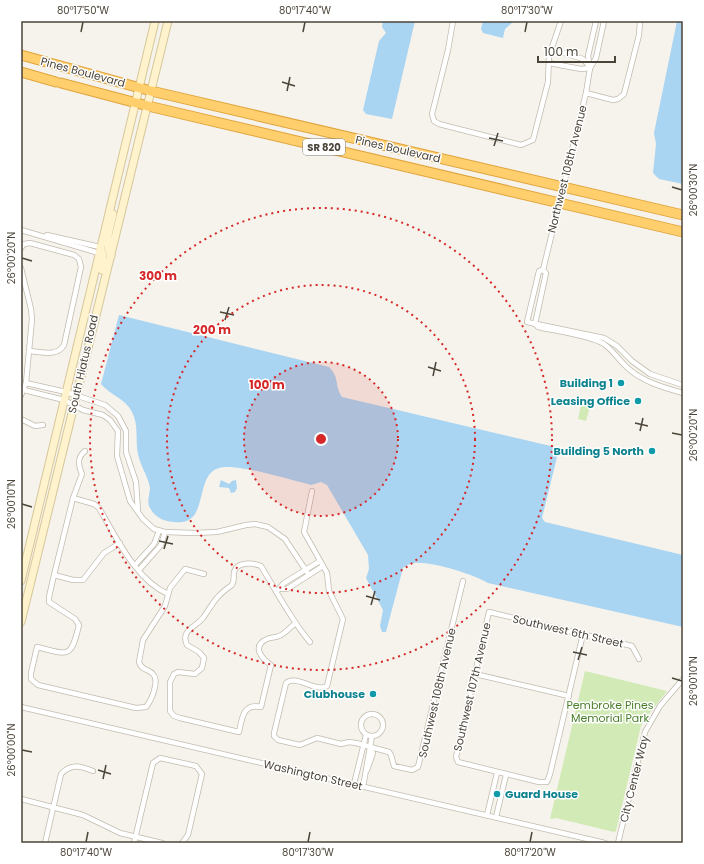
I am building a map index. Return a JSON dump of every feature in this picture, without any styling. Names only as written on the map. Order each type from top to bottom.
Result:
[{"type":"highway","name":"Pines Boulevard","points":[[21,55],[151,91],[683,215]]},
{"type":"highway","name":"Pines Boulevard","points":[[21,72],[134,103],[683,232]]},
{"type":"main road","name":"South Hiatus Road","points":[[21,581],[154,21]]},
{"type":"main road","name":"South Hiatus Road","points":[[21,622],[168,21]]},
{"type":"main road","points":[[110,204],[113,213],[107,248],[111,256]]},
{"type":"main road","points":[[97,307],[96,294],[104,262],[100,250]]},
{"type":"street","points":[[453,21],[448,50],[432,114],[434,121],[439,124],[521,145],[527,144],[533,140],[548,82],[549,63],[552,49],[561,21]]},
{"type":"street","name":"Northwest 108th Avenue","points":[[543,270],[539,271],[527,322],[535,324],[546,273],[543,270],[558,202],[586,93],[590,68],[588,56],[596,21]]},
{"type":"street","name":"Northwest 108th Avenue","points":[[590,68],[596,58],[604,21]]},
{"type":"street","points":[[586,93],[618,99],[624,94],[639,35],[640,21]]},
{"type":"street","points":[[552,49],[583,59],[590,68]]},
{"type":"street","points":[[549,63],[581,69],[590,68]]},
{"type":"street","points":[[21,230],[58,237],[100,250]]},
{"type":"street","points":[[21,248],[24,244],[30,243],[74,255],[79,259],[81,267],[64,345],[61,351],[55,353],[29,351]]},
{"type":"street","points":[[21,268],[31,309],[26,383],[21,395]]},
{"type":"street","points":[[535,324],[540,323],[604,338],[617,346],[632,361],[650,374],[683,385]]},
{"type":"street","points":[[535,324],[538,327],[600,342],[613,352],[629,370],[656,385],[683,393]]},
{"type":"street","points":[[26,383],[66,392],[108,407],[122,420],[126,431],[126,452],[136,482],[138,511]]},
{"type":"street","points":[[24,390],[64,400],[83,410],[103,415],[115,425],[118,431],[117,456],[130,500],[148,524],[162,532],[205,533],[246,525],[261,525],[276,530],[282,535],[309,575]]},
{"type":"street","points":[[21,419],[35,426],[43,424]]},
{"type":"street","points":[[85,451],[79,459],[78,466],[82,474],[73,498],[49,597],[49,602],[75,619],[79,625],[74,646],[70,651],[63,654],[37,647],[31,673],[32,678],[38,685],[142,709],[149,704],[156,680],[151,673],[140,666],[140,648],[145,635],[165,606],[168,594],[185,569],[204,574]]},
{"type":"street","points":[[312,491],[304,532],[329,577],[329,591],[344,619],[327,686],[321,688],[292,680],[287,681],[274,736],[278,740],[300,745],[317,738],[341,744],[349,742],[368,746]]},
{"type":"street","points":[[73,498],[94,504],[99,508],[120,543],[139,570],[150,583],[168,594]]},
{"type":"street","points":[[135,565],[154,544],[162,532]]},
{"type":"street","points":[[139,570],[161,545],[162,532]]},
{"type":"street","points":[[54,575],[74,580],[83,580],[104,553],[120,543]]},
{"type":"street","points":[[279,590],[284,583],[320,561]]},
{"type":"street","points":[[296,623],[279,636],[267,639],[260,645],[260,656],[271,665],[270,672],[261,707],[251,706],[246,708],[243,713],[239,732],[180,718],[170,711],[170,682],[174,674],[178,672],[193,674],[198,673],[202,668],[204,658],[199,652],[187,645],[186,635],[191,626],[201,620],[221,592],[232,585],[235,570],[248,563],[261,566],[279,590],[296,623],[310,642]]},
{"type":"street","points":[[279,590],[288,588],[323,566]]},
{"type":"street","name":"Southwest 108th Avenue","points":[[368,746],[389,752],[394,766],[412,770],[420,764],[463,581]]},
{"type":"street","name":"Southwest 6th Street","points":[[490,612],[632,646],[639,659]]},
{"type":"street","name":"Southwest 107th Avenue","points":[[490,612],[456,757],[458,762],[497,773]]},
{"type":"street","points":[[488,815],[497,773],[545,783],[549,779],[583,634]]},
{"type":"street","points":[[475,674],[569,696]]},
{"type":"street","name":"City Center Way","points":[[618,843],[645,732],[660,706],[683,679]]},
{"type":"street","name":"Washington Street","points":[[21,707],[605,843]]},
{"type":"street","points":[[363,787],[366,768],[372,753],[368,746],[366,735],[361,730],[361,722],[365,716],[372,714],[379,716],[383,723],[379,734],[372,736],[366,735]]},
{"type":"street","points":[[354,784],[359,764],[372,736]]},
{"type":"street","points":[[134,843],[153,763],[156,759],[160,758],[196,766],[202,774],[190,828],[186,841],[182,843]]},
{"type":"street","points":[[359,764],[366,768]]},
{"type":"street","points":[[45,843],[62,774],[66,769],[75,766],[93,771]]},
{"type":"street","points":[[496,817],[506,775]]},
{"type":"street","points":[[494,789],[502,791]]},
{"type":"street","points":[[21,799],[83,815],[108,828],[162,843]]},
{"type":"green space","points":[[582,401],[591,403],[586,421],[578,419]]},
{"type":"green space","name":"Pembroke Pines Memorial Park","points":[[585,671],[667,691],[641,726],[616,831],[614,832],[556,818],[550,819]]},
{"type":"water","points":[[383,21],[415,21],[392,119],[366,114],[363,110],[379,41],[386,33],[382,27]]},
{"type":"water","points":[[483,21],[514,21],[505,29],[503,38],[483,33],[481,29]]},
{"type":"water","points":[[677,21],[683,21],[683,184],[659,179],[653,173],[656,144],[654,133]]},
{"type":"water","points":[[119,315],[329,367],[335,374],[338,388],[342,397],[555,447],[558,453],[542,518],[545,522],[683,555],[683,627],[488,583],[462,572],[441,566],[414,563],[403,568],[386,632],[382,632],[380,626],[383,610],[366,578],[369,569],[368,555],[327,485],[321,482],[311,485],[250,470],[227,467],[219,468],[212,472],[207,479],[199,505],[190,519],[182,522],[163,520],[155,515],[148,504],[150,488],[138,454],[136,427],[132,412],[122,400],[101,384]]},
{"type":"water","points":[[221,480],[229,484],[236,480],[237,488],[235,492],[231,493],[229,488],[219,487]]},
{"type":"place","name":"Building 1","points":[[621,383]]},
{"type":"place","name":"Leasing Office","points":[[638,401]]},
{"type":"place","name":"Building 5 North","points":[[652,451]]},
{"type":"place","name":"Clubhouse","points":[[373,694]]},
{"type":"place","name":"Guard House","points":[[497,794]]}]
